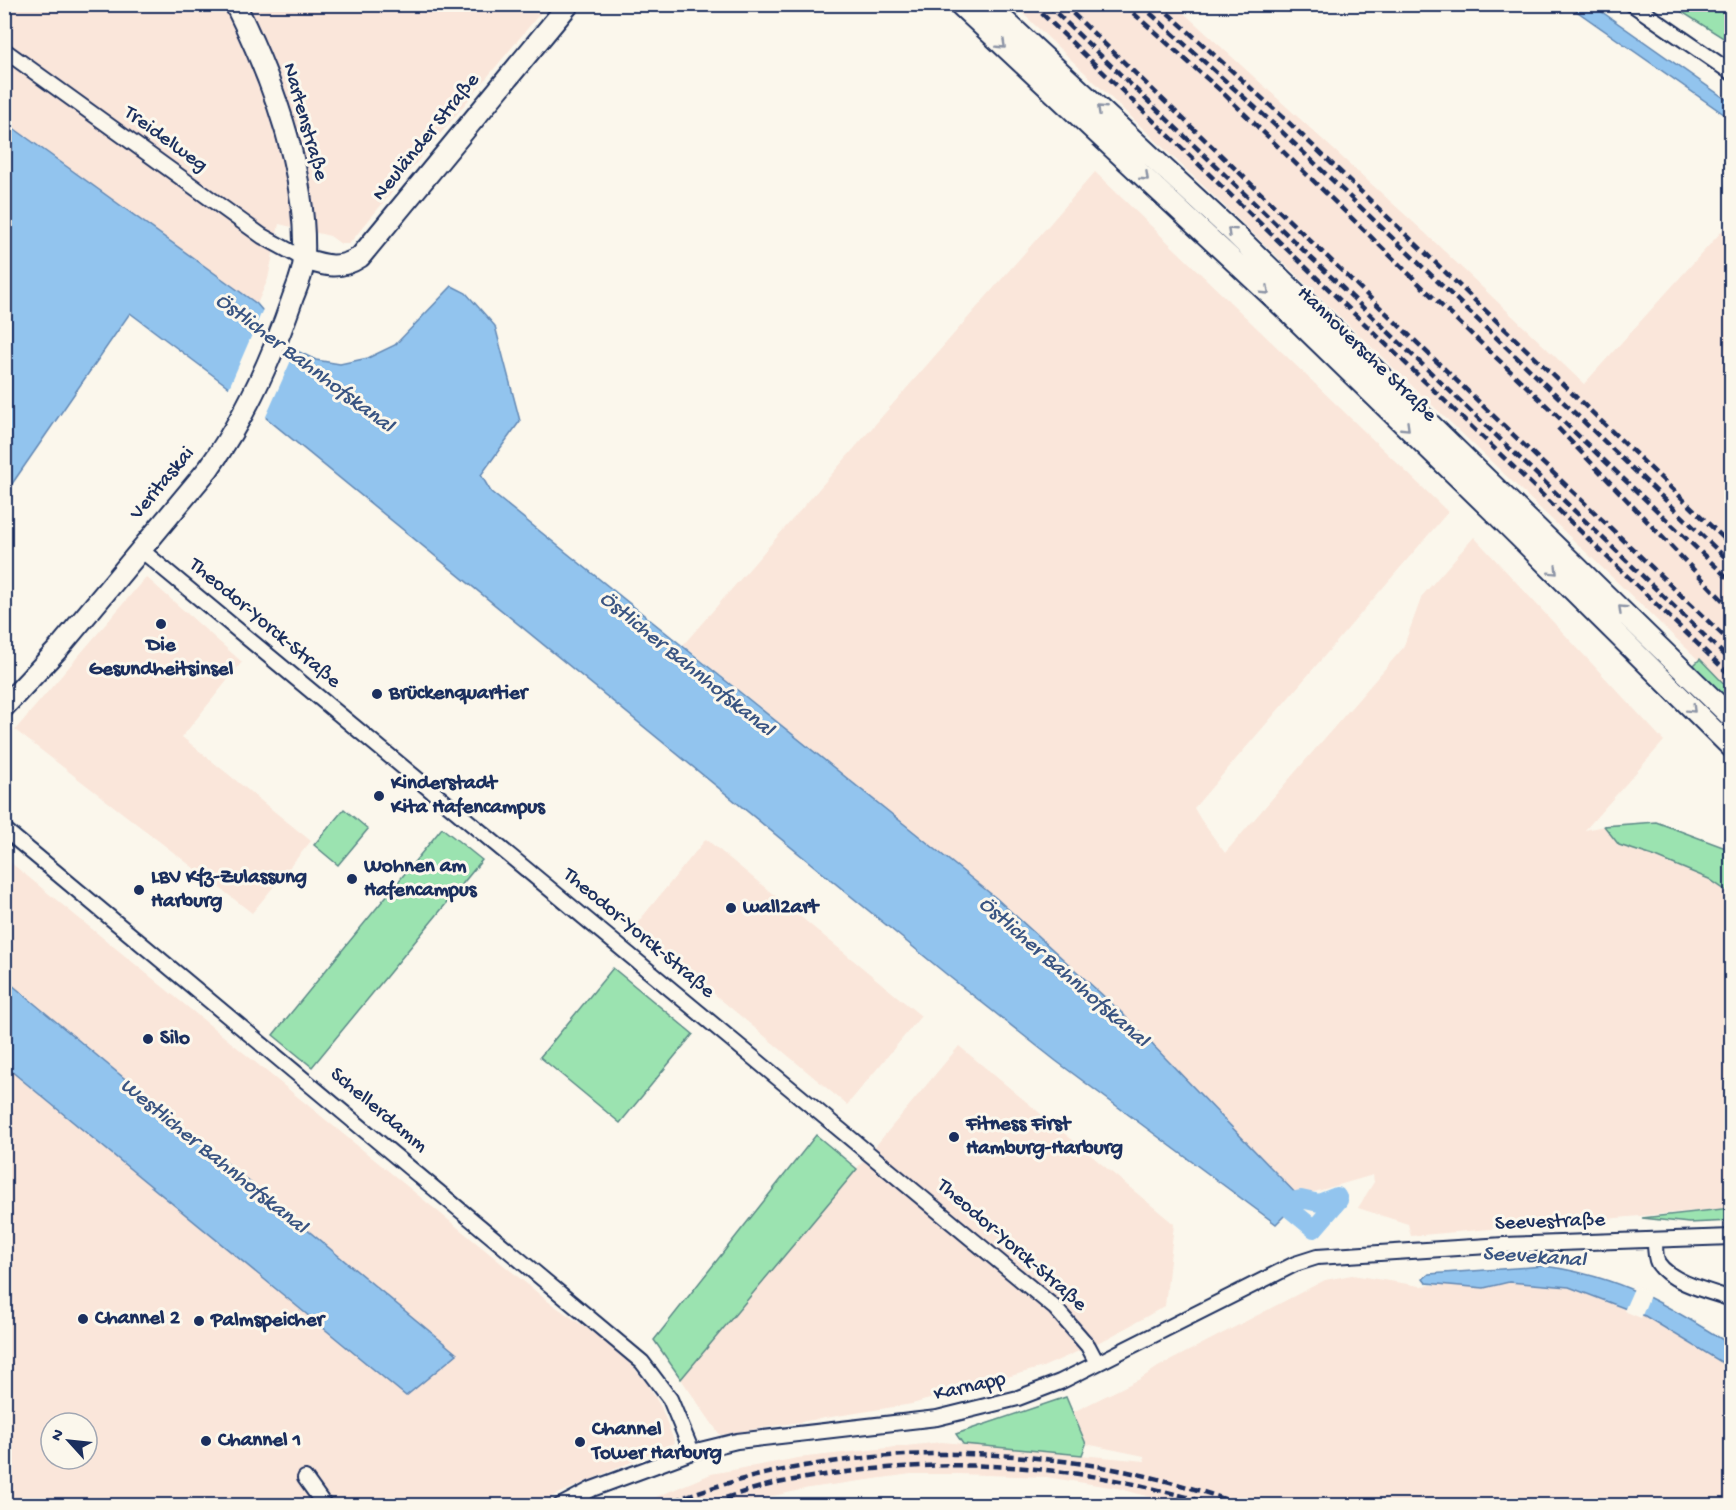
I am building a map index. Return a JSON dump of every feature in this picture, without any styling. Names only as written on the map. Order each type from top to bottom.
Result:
[{"type":"main road","name":"Nartenstraße","points":[[235,4],[268,76],[281,121],[299,192],[304,259]]},
{"type":"main road","name":"Neuländer Straße","points":[[304,259],[338,266],[349,264],[360,257],[569,4]]},
{"type":"main road","name":"Hannoversche Straße","points":[[959,4],[1282,306],[1498,516],[1731,748]]},
{"type":"main road","name":"Hannoversche Straße","points":[[987,4],[1236,235],[1731,718]]},
{"type":"main road","name":"Veritaskai","points":[[4,707],[59,648],[209,468],[244,412],[285,321],[304,259]]},
{"type":"street","points":[[1632,4],[1731,73]]},
{"type":"street","name":"Treidelweg","points":[[4,50],[262,236],[304,259]]},
{"type":"street","name":"Theodor-Yorck-Straße","points":[[140,549],[1029,1286],[1075,1329],[1097,1363]]},
{"type":"street","name":"Schellerdamm","points":[[4,829],[642,1362],[670,1399],[692,1452]]},
{"type":"street","name":"Seevestraße","points":[[1370,1253],[1731,1237]]},
{"type":"street","points":[[1655,1240],[1657,1262],[1665,1270],[1688,1284],[1731,1299]]},
{"type":"street","name":"Karnapp","points":[[560,1506],[592,1490],[692,1452],[737,1441],[974,1411],[1060,1382],[1295,1264],[1317,1257],[1370,1253]]},
{"type":"street","points":[[305,1478],[325,1506]]},
{"type":"shaded area","points":[[5,5],[547,5],[349,244],[341,244],[330,236],[279,224],[268,279],[257,304],[5,122]]},
{"type":"shaded area","points":[[1014,5],[1175,5],[1424,232],[1584,384],[1731,221],[1731,691]]},
{"type":"shaded area","points":[[1095,172],[1448,512],[1194,808],[1201,820],[1225,853],[1403,648],[1422,596],[1474,537],[1664,741],[1585,830],[1604,826],[1620,845],[1709,879],[1731,894],[1731,1208],[1411,1236],[1408,1224],[1358,1208],[1374,1182],[1373,1175],[1311,1193],[1301,1199],[1121,1012],[996,898],[683,645]]},
{"type":"shaded area","points":[[146,577],[242,662],[182,737],[311,841],[252,913],[15,730]]},
{"type":"shaded area","points":[[706,839],[921,1016],[847,1105],[634,927]]},
{"type":"shaded area","points":[[5,858],[549,1302],[620,1351],[646,1382],[661,1407],[675,1443],[533,1505],[5,1505],[4,994],[12,986],[5,979]]},
{"type":"shaded area","points":[[959,1046],[1174,1224],[1165,1306],[1108,1338],[1043,1367],[912,1404],[720,1435],[681,1379]]},
{"type":"shaded area","points":[[1352,1275],[1420,1286],[1444,1284],[1484,1288],[1509,1282],[1569,1287],[1645,1316],[1685,1339],[1731,1368],[1731,1505],[1183,1506],[1117,1488],[1046,1477],[911,1474],[809,1488],[734,1505],[635,1506],[711,1474],[798,1458],[942,1442],[1145,1461],[1144,1456],[1086,1444],[1071,1413],[1140,1379],[1158,1367],[1325,1280]]},
{"type":"green space","points":[[1671,5],[1731,5],[1731,43]]},
{"type":"green space","points":[[1700,659],[1731,691],[1731,707],[1694,665]]},
{"type":"green space","points":[[344,809],[368,829],[338,865],[314,845]]},
{"type":"green space","points":[[1656,822],[1731,850],[1731,894],[1709,879],[1656,857],[1619,845],[1604,826]]},
{"type":"green space","points":[[442,828],[482,860],[312,1067],[273,1035]]},
{"type":"green space","points":[[613,968],[693,1034],[620,1123],[540,1057]]},
{"type":"green space","points":[[816,1135],[857,1169],[681,1379],[654,1340]]},
{"type":"green space","points":[[1731,1208],[1731,1221],[1689,1223],[1642,1218]]},
{"type":"green space","points":[[1066,1397],[1086,1444],[1082,1455],[963,1444],[956,1434]]},
{"type":"water","points":[[1568,5],[1592,5],[1731,103],[1731,119]]},
{"type":"water","name":"Östlicher Bahnhofskanal","points":[[5,122],[257,304],[297,351],[316,360],[340,364],[368,358],[395,345],[452,286],[466,293],[495,326],[520,421],[481,475],[491,492],[996,898],[1121,1012],[1301,1199],[1276,1224],[1056,1061],[951,978],[226,385],[130,313],[5,494]]},
{"type":"water","name":"Westlicher Bahnhofskanal","points":[[5,979],[457,1354],[406,1396],[5,1066]]},
{"type":"water","points":[[1544,1266],[1596,1277],[1620,1285],[1686,1317],[1731,1345],[1731,1368],[1645,1316],[1569,1287],[1509,1282],[1484,1288],[1426,1283],[1423,1279],[1429,1274]]},
{"type":"pier","points":[[263,309],[297,347],[264,421],[228,390]]},
{"type":"pier","points":[[1635,1286],[1651,1293],[1641,1318],[1624,1311]]},
{"type":"waterway","name":"Seevekanal","points":[[1273,1195],[1314,1229],[1339,1200],[1337,1196],[1319,1203],[1301,1199],[1281,1203]]},
{"type":"railway","points":[[1032,4],[1732,677]]},
{"type":"railway","points":[[1047,4],[1732,662]]},
{"type":"railway","points":[[1063,4],[1732,644]]},
{"type":"railway","points":[[1123,4],[1221,91],[1443,307],[1732,582]]},
{"type":"railway","points":[[1140,4],[1278,128],[1732,564]]},
{"type":"railway","points":[[1158,4],[1284,118],[1732,546]]},
{"type":"railway","points":[[1558,428],[1732,610]]},
{"type":"railway","points":[[660,1506],[728,1483],[800,1467],[875,1457],[952,1454],[1028,1457],[1103,1467],[1175,1483],[1243,1506]]},
{"type":"railway","points":[[700,1506],[773,1484],[828,1474],[873,1469],[965,1465],[1057,1471],[1102,1478],[1181,1495],[1213,1506]]},
{"type":"place","name":"Die Gesundheitsinsel","points":[[161,624]]},
{"type":"place","name":"Brückenquartier","points":[[377,694]]},
{"type":"place","name":"Kinderstadt Kita Hafencampus","points":[[379,796]]},
{"type":"place","name":"Wohnen am Hafencampus","points":[[352,879]]},
{"type":"place","name":"LBV Kfz-Zulassung Harburg","points":[[139,890]]},
{"type":"place","name":"wall2art","points":[[731,908]]},
{"type":"place","name":"Silo","points":[[148,1039]]},
{"type":"place","name":"Fitness First Hamburg-Harburg","points":[[954,1137]]},
{"type":"place","name":"Channel 2","points":[[83,1319]]},
{"type":"place","name":"Palmspeicher","points":[[199,1321]]},
{"type":"place","name":"Channel 1","points":[[206,1441]]},
{"type":"place","name":"Channel Tower Harburg","points":[[580,1442]]}]
